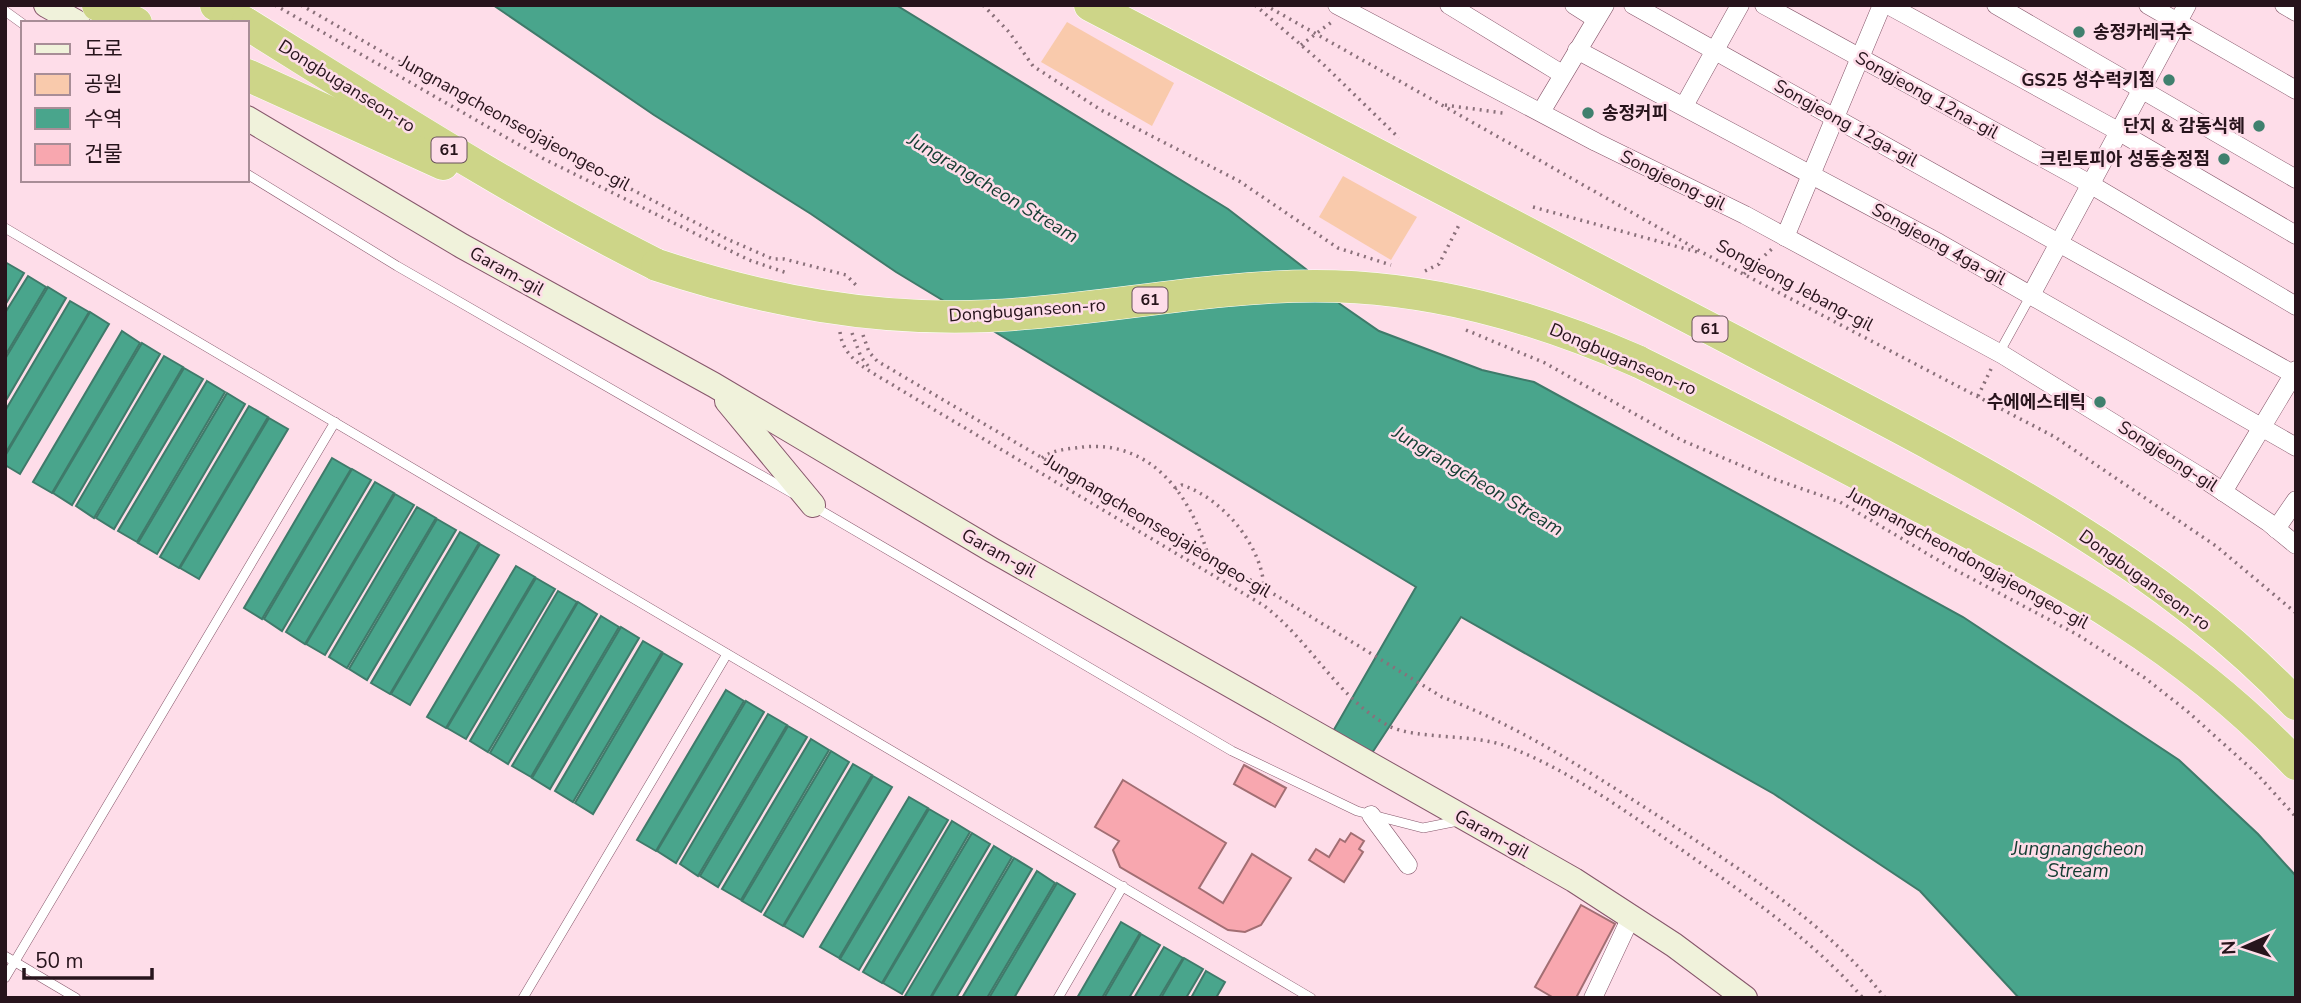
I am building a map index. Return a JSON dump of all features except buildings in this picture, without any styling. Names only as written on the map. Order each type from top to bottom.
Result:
[{"type":"highway","points":[[98,5],[132,21]]},
{"type":"highway","name":"Dongbuganseon-ro","points":[[216,5],[243,21]]},
{"type":"highway","name":"Dongbuganseon-ro","points":[[1090,5],[1917,438],[2077,531],[2148,579],[2255,661],[2296,704]]},
{"type":"highway","name":"Dongbuganseon-ro","points":[[248,24],[552,210],[657,265],[773,299],[837,310],[926,317],[1039,312],[1269,288],[1316,286],[1392,290],[1466,302],[1513,314],[1637,361],[2029,564],[2117,615],[2205,678],[2296,764]]},
{"type":"highway","points":[[248,75],[384,139],[552,210]]},
{"type":"street","points":[[46,5],[74,21]]},
{"type":"street","points":[[1449,5],[1562,74]]},
{"type":"street","points":[[1541,111],[1600,12],[1574,5]]},
{"type":"street","name":"Songjeong 12ga-gil","points":[[1633,5],[2295,372]]},
{"type":"street","points":[[1685,106],[1740,5]]},
{"type":"street","name":"Songjeong 12na-gil","points":[[1764,5],[2090,185],[2296,306]]},
{"type":"street","points":[[1785,237],[1882,5]]},
{"type":"street","points":[[1888,5],[2118,131],[2296,234]]},
{"type":"street","points":[[1996,5],[2296,179]]},
{"type":"street","points":[[2148,5],[2296,90]]},
{"type":"street","points":[[2031,295],[2187,5]]},
{"type":"street","points":[[2284,5],[2296,12]]},
{"type":"street","name":"Songjeong-gil","points":[[1343,7],[1785,237],[2000,353],[2101,413],[2223,492],[2296,545]]},
{"type":"street","name":"Songjeong 4ga-gil","points":[[1577,50],[2031,295],[2296,447]]},
{"type":"street","name":"Garam-gil","points":[[248,119],[462,246],[714,385],[992,550],[1574,880],[1745,998]]},
{"type":"street","points":[[2223,492],[2295,372]]},
{"type":"street","points":[[714,385],[813,505]]},
{"type":"street","points":[[2276,528],[2296,500]]},
{"type":"street","points":[[1371,815],[1408,865]]},
{"type":"street","points":[[1593,998],[1632,918]]},
{"type":"lane","points":[[5,11],[21,23]]},
{"type":"lane","points":[[248,175],[397,266],[813,505],[1232,751],[1371,815],[1423,828],[1466,819]]},
{"type":"lane","points":[[5,228],[1311,998]]},
{"type":"lane","points":[[2000,353],[2031,295]]},
{"type":"lane","points":[[5,978],[335,422]]},
{"type":"lane","points":[[523,998],[727,653]]},
{"type":"lane","points":[[1058,998],[1123,887]]},
{"type":"lane","points":[[5,956],[76,998]]},
{"type":"path","name":"Jungnangcheonseojajeongeo-gil","points":[[275,5],[544,159],[749,260],[790,275]]},
{"type":"path","points":[[301,5],[521,132],[718,234],[774,259],[846,275],[856,282],[858,291]]},
{"type":"path","points":[[984,5],[1009,32],[1033,66],[1089,103],[1239,181],[1338,248],[1395,266]]},
{"type":"path","points":[[1255,5],[1401,140]]},
{"type":"path","name":"Songjeong Jebang-gil","points":[[1265,5],[1707,255],[2055,437],[2216,546],[2296,613]]},
{"type":"path","points":[[1301,45],[1318,34],[1343,7]]},
{"type":"path","points":[[1443,104],[1526,117],[1541,111]]},
{"type":"path","points":[[1531,206],[1707,255]]},
{"type":"path","points":[[1420,273],[1440,264],[1458,225]]},
{"type":"path","points":[[1744,274],[1785,237]]},
{"type":"path","points":[[862,324],[864,340],[877,361],[1207,554],[1442,697],[1471,708],[1581,766],[1763,884],[1816,929],[1885,998]]},
{"type":"path","name":"Jungnangcheondongjajeongeo-gil","points":[[1460,328],[1545,363],[1681,440],[1771,478],[1840,502],[1948,566],[2078,635],[2145,678],[2187,711],[2255,772],[2296,817]]},
{"type":"path","points":[[1978,396],[2000,353]]},
{"type":"path","name":"Jungnangcheonseojajeongeo-gil","points":[[877,375],[1254,600],[1277,616],[1359,705],[1391,727],[1489,740],[1546,763],[1636,818],[1761,905],[1803,938],[1863,998]]},
{"type":"path","points":[[1042,458],[1048,454],[1098,446],[1139,455],[1163,472],[1175,489],[1202,538],[1207,554]]},
{"type":"path","points":[[1175,489],[1182,485],[1191,488],[1231,518],[1258,562],[1264,588]]},
{"type":"green space","points":[[1067,22],[1174,83],[1152,126],[1041,62]]},
{"type":"green space","points":[[1343,176],[1417,217],[1391,260],[1319,217]]},
{"type":"water","name":"Jungnangcheon Stream","points":[[493,5],[896,5],[1228,209],[1307,270],[1340,304],[1379,331],[1482,370],[1534,382],[1963,617],[2179,760],[2258,834],[2296,876],[2296,998],[2019,998],[1920,891],[1774,794],[1461,617],[1372,753],[1332,733],[1416,587],[896,272],[811,214],[654,115]]},
{"type":"water","points":[[5,262],[24,273],[5,305]]},
{"type":"water","points":[[28,276],[46,287],[5,356],[5,313]]},
{"type":"water","points":[[48,287],[66,298],[5,402],[5,359]]},
{"type":"water","points":[[70,301],[89,312],[5,454],[5,411]]},
{"type":"water","points":[[90,312],[109,324],[20,474],[5,465],[5,456]]},
{"type":"water","points":[[122,331],[140,343],[52,493],[33,482]]},
{"type":"water","points":[[142,343],[160,354],[72,505],[53,493]]},
{"type":"water","points":[[164,356],[183,367],[94,518],[76,506]]},
{"type":"water","points":[[184,368],[203,379],[114,529],[96,518]]},
{"type":"water","points":[[207,381],[225,392],[137,542],[118,531]]},
{"type":"water","points":[[227,393],[245,404],[157,554],[138,543]]},
{"type":"water","points":[[249,406],[268,417],[179,568],[160,557]]},
{"type":"water","points":[[269,418],[288,429],[199,579],[180,568]]},
{"type":"water","points":[[332,458],[351,469],[262,619],[244,608]]},
{"type":"water","points":[[352,469],[371,480],[282,631],[264,619]]},
{"type":"water","points":[[375,482],[394,493],[305,644],[286,632]]},
{"type":"water","points":[[395,494],[414,505],[325,655],[306,644]]},
{"type":"water","points":[[417,507],[436,518],[347,668],[329,657]]},
{"type":"water","points":[[437,519],[456,530],[367,680],[349,669]]},
{"type":"water","points":[[460,532],[479,543],[390,694],[371,683]]},
{"type":"water","points":[[480,544],[499,555],[410,705],[391,694]]},
{"type":"water","points":[[516,566],[535,577],[446,728],[427,717]]},
{"type":"water","points":[[536,578],[555,589],[466,739],[447,728]]},
{"type":"water","points":[[558,591],[577,602],[488,752],[470,741]]},
{"type":"water","points":[[578,602],[597,614],[508,764],[490,753]]},
{"type":"water","points":[[601,616],[619,627],[531,777],[512,766]]},
{"type":"water","points":[[621,627],[639,638],[550,789],[532,778]]},
{"type":"water","points":[[643,641],[662,652],[573,802],[555,791]]},
{"type":"water","points":[[663,653],[682,664],[593,814],[575,803]]},
{"type":"water","points":[[726,690],[744,701],[656,851],[637,840]]},
{"type":"water","points":[[746,701],[764,712],[676,863],[657,851]]},
{"type":"water","points":[[768,714],[787,725],[698,876],[680,864]]},
{"type":"water","points":[[788,726],[807,737],[718,887],[700,876]]},
{"type":"water","points":[[811,739],[829,750],[741,900],[722,889]]},
{"type":"water","points":[[831,751],[849,762],[761,912],[742,901]]},
{"type":"water","points":[[853,764],[872,775],[783,926],[764,915]]},
{"type":"water","points":[[873,776],[892,787],[803,937],[784,926]]},
{"type":"water","points":[[909,797],[928,808],[839,958],[820,947]]},
{"type":"water","points":[[929,809],[948,820],[859,970],[840,959]]},
{"type":"water","points":[[952,821],[970,832],[882,983],[863,972]]},
{"type":"water","points":[[972,833],[990,844],[902,994],[883,983]]},
{"type":"water","points":[[994,846],[1012,857],[930,998],[907,998],[905,996]]},
{"type":"water","points":[[1014,858],[1032,869],[956,998],[931,998]]},
{"type":"water","points":[[1037,871],[1055,883],[987,998],[962,998]]},
{"type":"water","points":[[1057,883],[1075,894],[1014,998],[989,998]]},
{"type":"water","points":[[1121,922],[1140,933],[1102,998],[1077,998]]},
{"type":"water","points":[[1141,934],[1160,945],[1129,998],[1104,998]]},
{"type":"water","points":[[1164,947],[1183,958],[1159,998],[1134,998]]},
{"type":"water","points":[[1184,958],[1203,969],[1186,998],[1161,998]]},
{"type":"water","points":[[1206,971],[1225,982],[1216,998],[1191,998]]},
{"type":"place","name":"송정카레국수","points":[[2079,32]]},
{"type":"place","name":"GS25 성수럭키점","points":[[2169,80]]},
{"type":"place","name":"송정커피","points":[[1588,113]]},
{"type":"place","name":"단지 & 감동식혜","points":[[2259,126]]},
{"type":"place","name":"크린토피아 성동송정점","points":[[2224,159]]},
{"type":"place","name":"수에에스테틱","points":[[2100,402]]},
{"type":"water label","name":"Jungrangcheon Stream","points":[[993,188]]},
{"type":"water label","name":"Jungrangcheon Stream","points":[[1478,481]]}]
